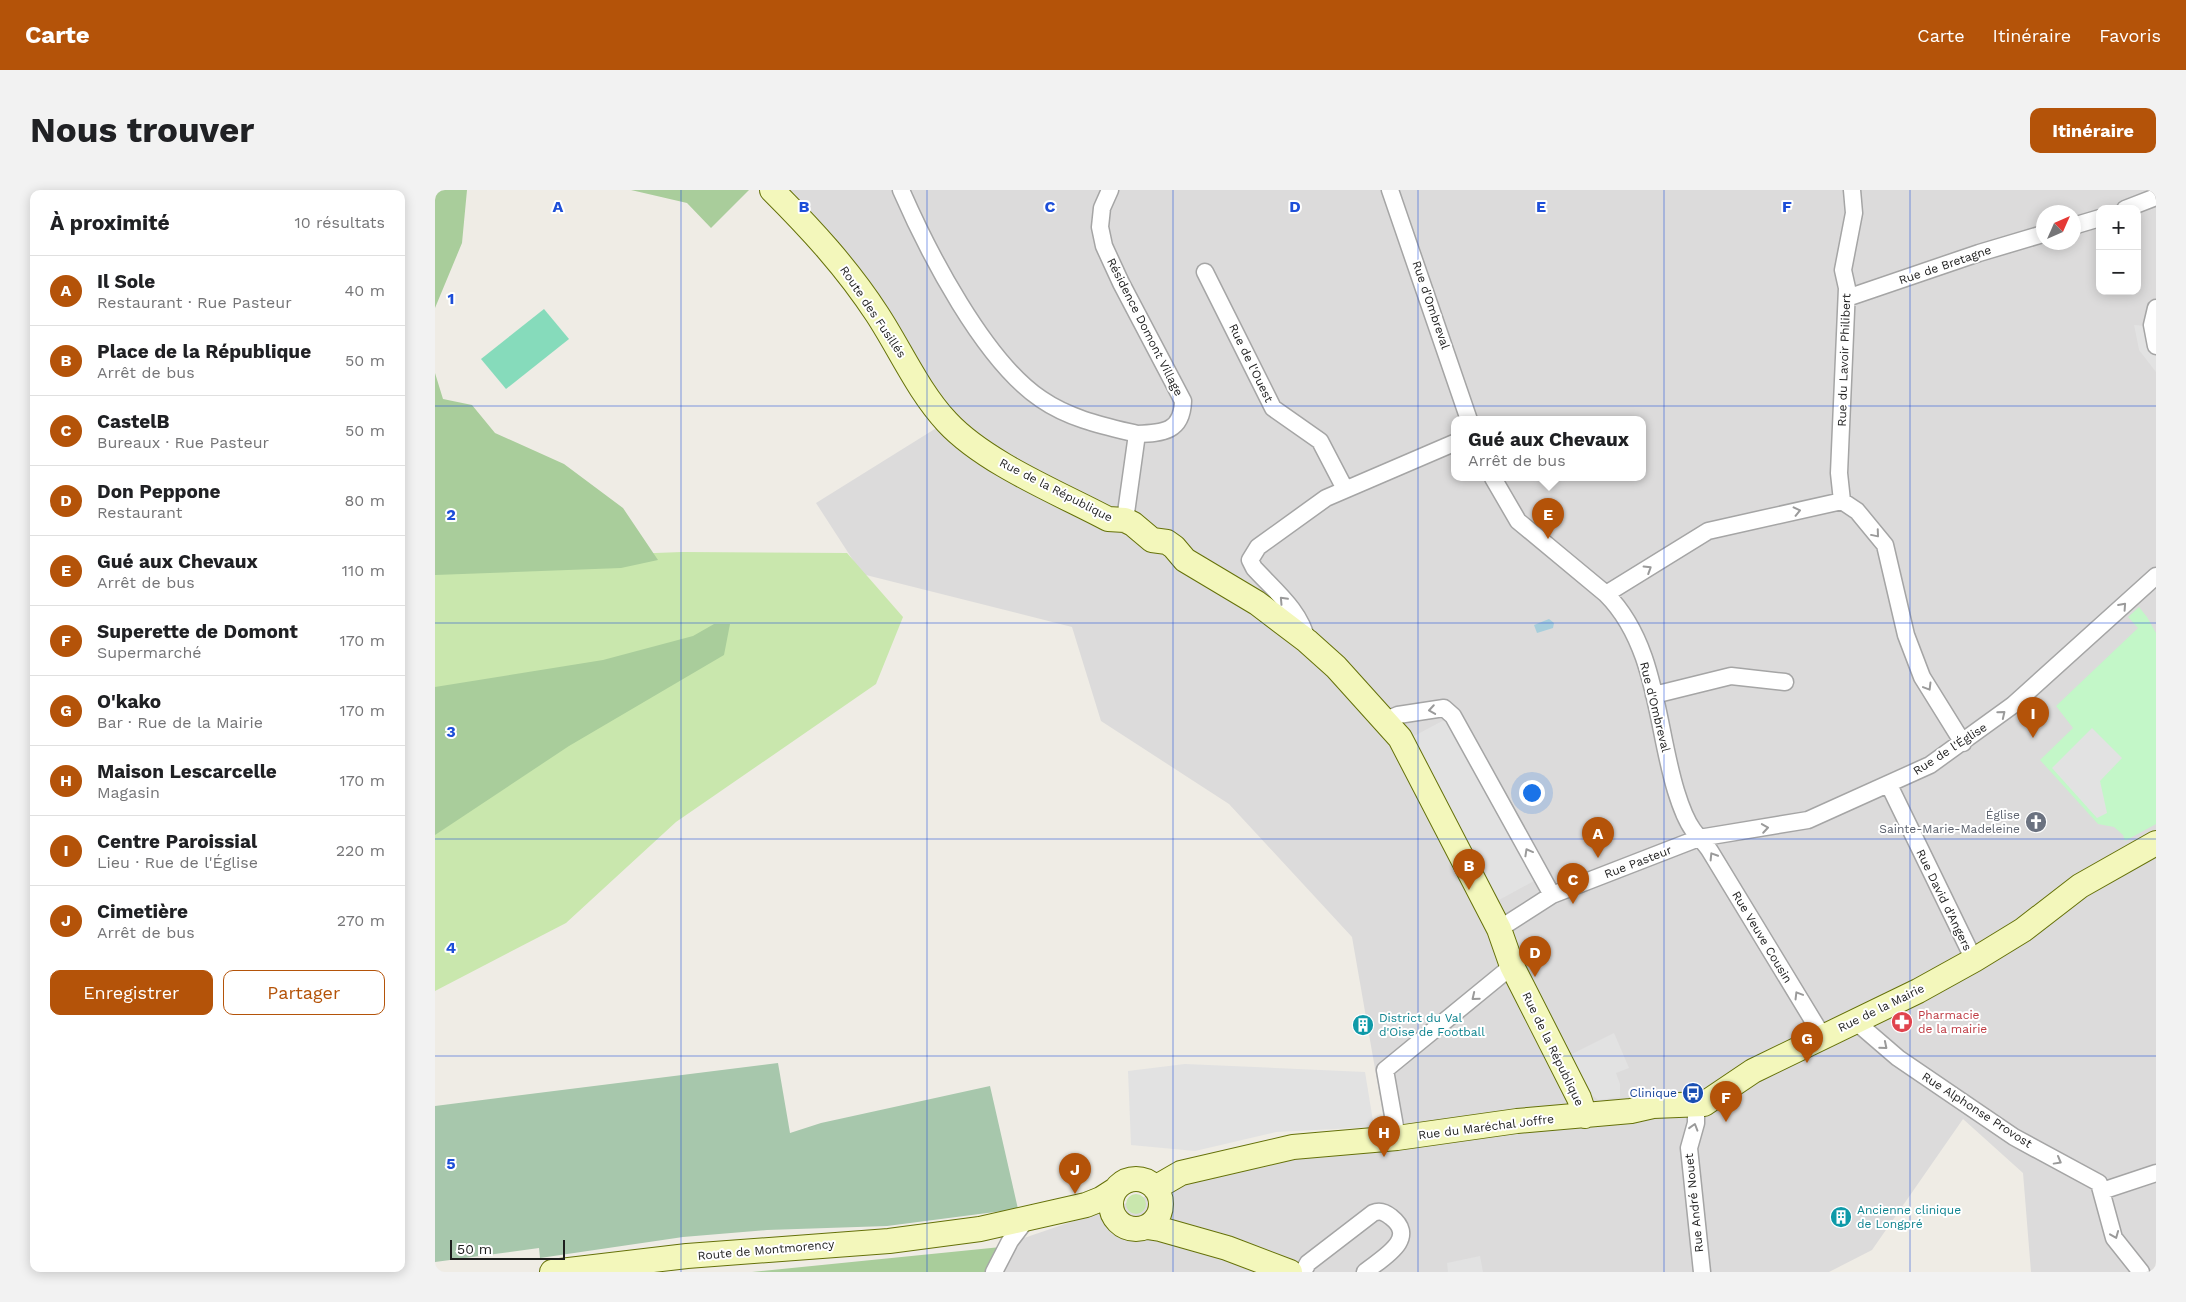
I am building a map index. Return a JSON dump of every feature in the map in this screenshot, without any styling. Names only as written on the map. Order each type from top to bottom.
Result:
[{"type":"street","name":"Route des Fusillés","points":[[772,190],[811,230],[852,277],[926,394]]},
{"type":"street","name":"Résidence Domont Village","points":[[901,190],[916,226],[946,281],[986,341],[1011,372],[1040,399],[1087,422],[1137,434],[1161,433],[1174,426],[1183,415],[1183,401],[1121,283],[1104,246],[1100,227],[1102,208],[1110,190]]},
{"type":"street","name":"Rue du Lavoir Philibert","points":[[1842,501],[1839,473],[1844,310],[1847,298],[1843,270],[1854,213],[1853,190]]},
{"type":"street","name":"Rue d'Ombreval","points":[[1395,192],[1468,416]]},
{"type":"street","points":[[2135,205],[2156,197]]},
{"type":"street","points":[[2081,224],[2096,219]]},
{"type":"street","name":"Rue de Bretagne","points":[[1847,298],[1979,253],[2036,236]]},
{"type":"street","name":"Rue de l'Ouest","points":[[1205,272],[1273,408],[1320,441],[1345,489]]},
{"type":"street","points":[[2156,308],[2152,326],[2156,346]]},
{"type":"street","name":"Rue de la République","points":[[926,394],[947,422],[980,452],[1108,519],[1125,520],[1152,540],[1167,542],[1185,560],[1257,603],[1307,641],[1336,667],[1386,720],[1400,738],[1499,929],[1512,966],[1579,1098],[1585,1116]]},
{"type":"street","points":[[1125,520],[1137,434]]},
{"type":"street","points":[[1307,641],[1305,630],[1298,615],[1254,568],[1250,560],[1258,547],[1326,498],[1451,444]]},
{"type":"street","name":"Rue d'Ombreval","points":[[1495,481],[1518,521],[1606,594],[1628,621],[1648,670],[1676,791],[1688,823],[1699,838]]},
{"type":"street","points":[[1606,594],[1708,531],[1842,501],[1857,511],[1885,545],[1906,635],[1922,677],[1963,743]]},
{"type":"street","name":"Rue de l'Église","points":[[1699,838],[1808,820],[1889,786],[1930,765],[1963,743],[2013,705],[2156,576]]},
{"type":"street","points":[[1654,695],[1731,676],[1785,682]]},
{"type":"street","points":[[1386,720],[1398,715],[1444,708],[1453,716],[1552,895]]},
{"type":"street","name":"Rue David d'Angers","points":[[1889,786],[1973,960]]},
{"type":"street","name":"Rue Pasteur","points":[[1499,929],[1552,895],[1699,838]]},
{"type":"street","name":"Rue Veuve Cousin","points":[[1699,838],[1710,850],[1823,1037]]},
{"type":"street","name":"Rue de la Mairie","points":[[1585,1116],[1662,1105],[1696,1105],[1711,1101],[1753,1071],[1919,991],[1973,960],[2023,930],[2080,886],[2156,842]]},
{"type":"street","points":[[1397,1138],[1385,1070],[1512,966]]},
{"type":"street","name":"Rue Alphonse Provost","points":[[1855,1022],[1898,1058],[2014,1137],[2099,1183],[2102,1191]]},
{"type":"street","name":"Rue André Nouet","points":[[1696,1105],[1696,1123],[1689,1148],[1702,1272]]},
{"type":"street","name":"Rue du Maréchal Joffre","points":[[1158,1198],[1181,1173],[1293,1147],[1397,1138],[1517,1121],[1585,1116]]},
{"type":"street","points":[[2140,1272],[2114,1238],[2102,1191],[2156,1173]]},
{"type":"street","points":[[1158,1198],[1157,1219],[1147,1227],[1137,1230],[1123,1226],[1113,1215],[1111,1207],[1115,1190],[1127,1180],[1134,1179],[1149,1182],[1158,1198],[1170,1228],[1183,1236]]},
{"type":"street","name":"Route de Montmorency","points":[[1022,1226],[1086,1205],[1101,1199],[1115,1190]]},
{"type":"street","points":[[1303,1272],[1308,1263],[1373,1213],[1384,1212],[1402,1228],[1403,1235],[1399,1243],[1365,1272]]},
{"type":"street","name":"Route de Montmorency","points":[[551,1272],[693,1256],[889,1241],[980,1229],[1103,1217],[1123,1226]]},
{"type":"street","points":[[994,1272],[1022,1226]]},
{"type":"street","points":[[1147,1227],[1249,1255],[1290,1272]]},
{"type":"shaded area","points":[[772,190],[2156,190],[2156,1272],[2031,1272],[2023,1173],[1963,1119],[1872,1250],[1829,1272],[1004,1272],[1021,1239],[1206,1176],[1388,1143],[1352,937],[1229,804],[1101,721],[1072,627],[862,574],[816,503],[946,422]]},
{"type":"shaded area","points":[[2134,325],[2146,326],[2150,346],[2156,356],[2156,372],[2139,350]]},
{"type":"shaded area","points":[[1448,718],[1534,881],[1499,900],[1412,737]]},
{"type":"shaded area","points":[[2092,728],[2122,758],[2100,781],[2107,813],[2097,818],[2052,768]]},
{"type":"shaded area","points":[[1614,1033],[1629,1068],[1616,1073],[1620,1084],[1620,1097],[1598,1100],[1587,1091],[1572,1054]]},
{"type":"shaded area","points":[[1185,1064],[1365,1072],[1374,1127],[1276,1132],[1195,1151],[1131,1145],[1128,1071]]},
{"type":"shaded area","points":[[1480,1256],[1483,1272],[1448,1272],[1447,1263]]},
{"type":"green space","points":[[435,190],[467,190],[462,243],[435,308]]},
{"type":"green space","points":[[631,190],[749,190],[711,228],[687,203]]},
{"type":"green space","points":[[544,309],[569,339],[506,389],[481,359]]},
{"type":"green space","points":[[435,373],[443,399],[472,405],[495,433],[564,464],[623,508],[658,560],[621,568],[435,575]]},
{"type":"green space","points":[[435,520],[467,560],[682,552],[847,553],[903,617],[876,684],[676,822],[566,923],[435,991]]},
{"type":"green space","points":[[2139,607],[2156,633],[2156,824],[2125,841],[2123,835],[2114,827],[2098,824],[2040,760],[2073,728],[2056,706],[2138,628],[2128,617]]},
{"type":"green space","points":[[714,624],[730,624],[724,655],[569,746],[435,835],[435,687],[603,660],[693,636]]},
{"type":"green space","points":[[778,1063],[790,1133],[821,1123],[990,1086],[1018,1209],[887,1226],[767,1230],[683,1237],[540,1258],[539,1248],[435,1262],[435,1106]]},
{"type":"green space","points":[[1132,1194],[1140,1194],[1146,1200],[1146,1208],[1140,1214],[1132,1214],[1126,1208],[1126,1200]]},
{"type":"green space","points":[[1001,1247],[989,1272],[752,1272]]},
{"type":"water","points":[[1549,619],[1554,623],[1553,628],[1537,633],[1534,625]]},
{"type":"place","name":"Gué aux Chevaux","points":[[1548,539]]},
{"type":"place","name":"Centre Paroissial","points":[[2033,738]]},
{"type":"place","name":"Église Sainte-Marie-Madeleine","points":[[2036,822]]},
{"type":"place","name":"Il Sole","points":[[1598,858]]},
{"type":"place","name":"Place de la République","points":[[1469,890]]},
{"type":"place","name":"CastelB","points":[[1573,904]]},
{"type":"place","name":"Don Peppone","points":[[1535,977]]},
{"type":"place","name":"Pharmacie de la mairie","points":[[1902,1022]]},
{"type":"place","name":"District du Val d'Oise de Football","points":[[1363,1025]]},
{"type":"place","name":"O'kako","points":[[1807,1063]]},
{"type":"place","name":"Clinique","points":[[1693,1093]]},
{"type":"place","name":"Superette de Domont","points":[[1726,1122]]},
{"type":"place","name":"Maison Lescarcelle","points":[[1384,1157]]},
{"type":"place","name":"Cimetière","points":[[1075,1194]]},
{"type":"place","name":"Ancienne clinique de Longpré","points":[[1841,1217]]}]
